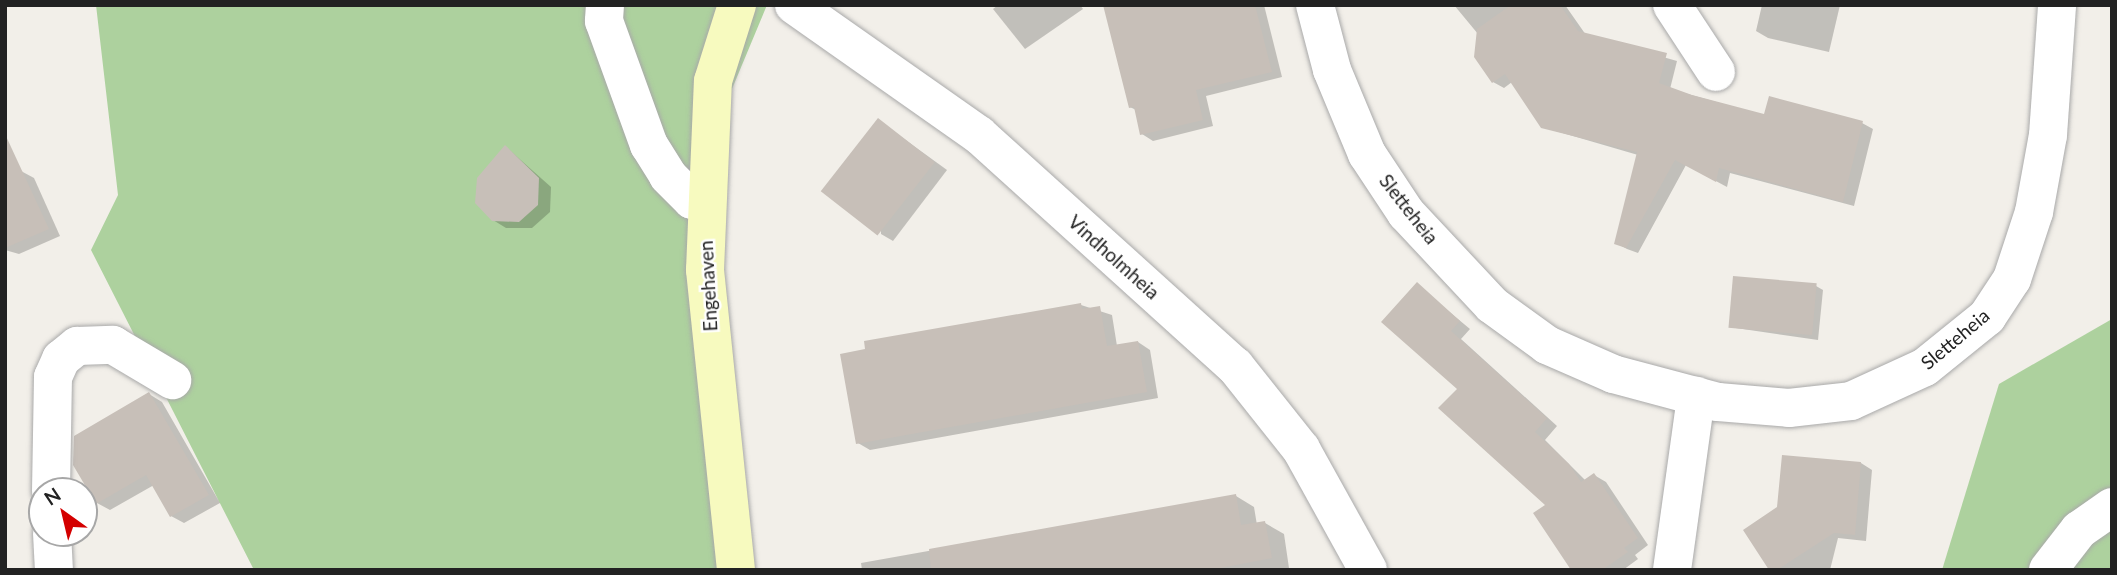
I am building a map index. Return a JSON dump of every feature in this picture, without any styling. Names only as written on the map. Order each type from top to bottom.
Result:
[{"type":"street","points":[[605,5],[604,21],[649,145],[668,176],[692,200],[705,200]]},
{"type":"street","name":"Engehaven","points":[[736,570],[705,270],[705,200],[713,81],[737,5]]},
{"type":"street","name":"Vindholmheia","points":[[794,5],[979,135],[1236,366],[1301,449],[1368,570]]},
{"type":"street","name":"Sletteheia","points":[[1315,5],[1332,70],[1367,154],[1406,213],[1492,305],[1547,345],[1613,374],[1696,397],[1789,408],[1851,401],[1925,367],[1986,317],[2012,279],[2034,212],[2048,135],[2057,5]]},
{"type":"street","points":[[1672,5],[1716,72]]},
{"type":"street","points":[[51,477],[53,377],[61,359],[77,346],[113,345],[172,380]]},
{"type":"street","points":[[1672,570],[1696,397]]},
{"type":"street","points":[[2048,570],[2079,530],[2112,507]]},
{"type":"street","points":[[53,547],[54,570]]},
{"type":"green space","points":[[96,5],[767,5],[724,108],[696,252],[739,570],[254,570],[91,250],[118,195]]},
{"type":"green space","points":[[2112,319],[2112,570],[1942,570],[1999,384]]},
{"type":"building","points":[[1103,5],[1255,5],[1272,72],[1196,90],[1203,120],[1140,135],[1134,107],[1129,108]]},
{"type":"building","points":[[1511,5],[1560,5],[1578,31],[1667,53],[1659,83],[1692,95],[1764,114],[1769,96],[1863,121],[1843,202],[1719,168],[1716,182],[1675,160],[1626,248],[1614,244],[1637,152],[1541,128],[1505,74],[1492,83],[1474,57],[1477,29]]},
{"type":"building","points":[[878,118],[935,162],[877,236],[821,191]]},
{"type":"building","points":[[5,134],[49,229],[5,248]]},
{"type":"building","points":[[505,145],[539,178],[538,205],[519,222],[492,221],[475,203],[477,178]]},
{"type":"building","points":[[1733,276],[1817,283],[1812,335],[1728,328]]},
{"type":"building","points":[[1417,282],[1460,321],[1451,331],[1547,418],[1535,432],[1569,464],[1581,482],[1594,473],[1638,538],[1624,548],[1628,552],[1602,570],[1571,570],[1533,513],[1545,505],[1438,408],[1457,389],[1381,322]]},
{"type":"building","points":[[1081,303],[1082,309],[1100,306],[1107,346],[1138,341],[1147,392],[856,444],[840,354],[865,349],[864,341]]},
{"type":"building","points":[[149,392],[209,495],[170,517],[146,475],[98,503],[98,477],[80,477],[73,465],[74,436]]},
{"type":"building","points":[[1782,455],[1861,462],[1855,535],[1834,533],[1777,570],[1769,570],[1743,530],[1777,507]]},
{"type":"building","points":[[1236,494],[1241,525],[1265,521],[1272,558],[1210,570],[931,570],[929,549]]}]
